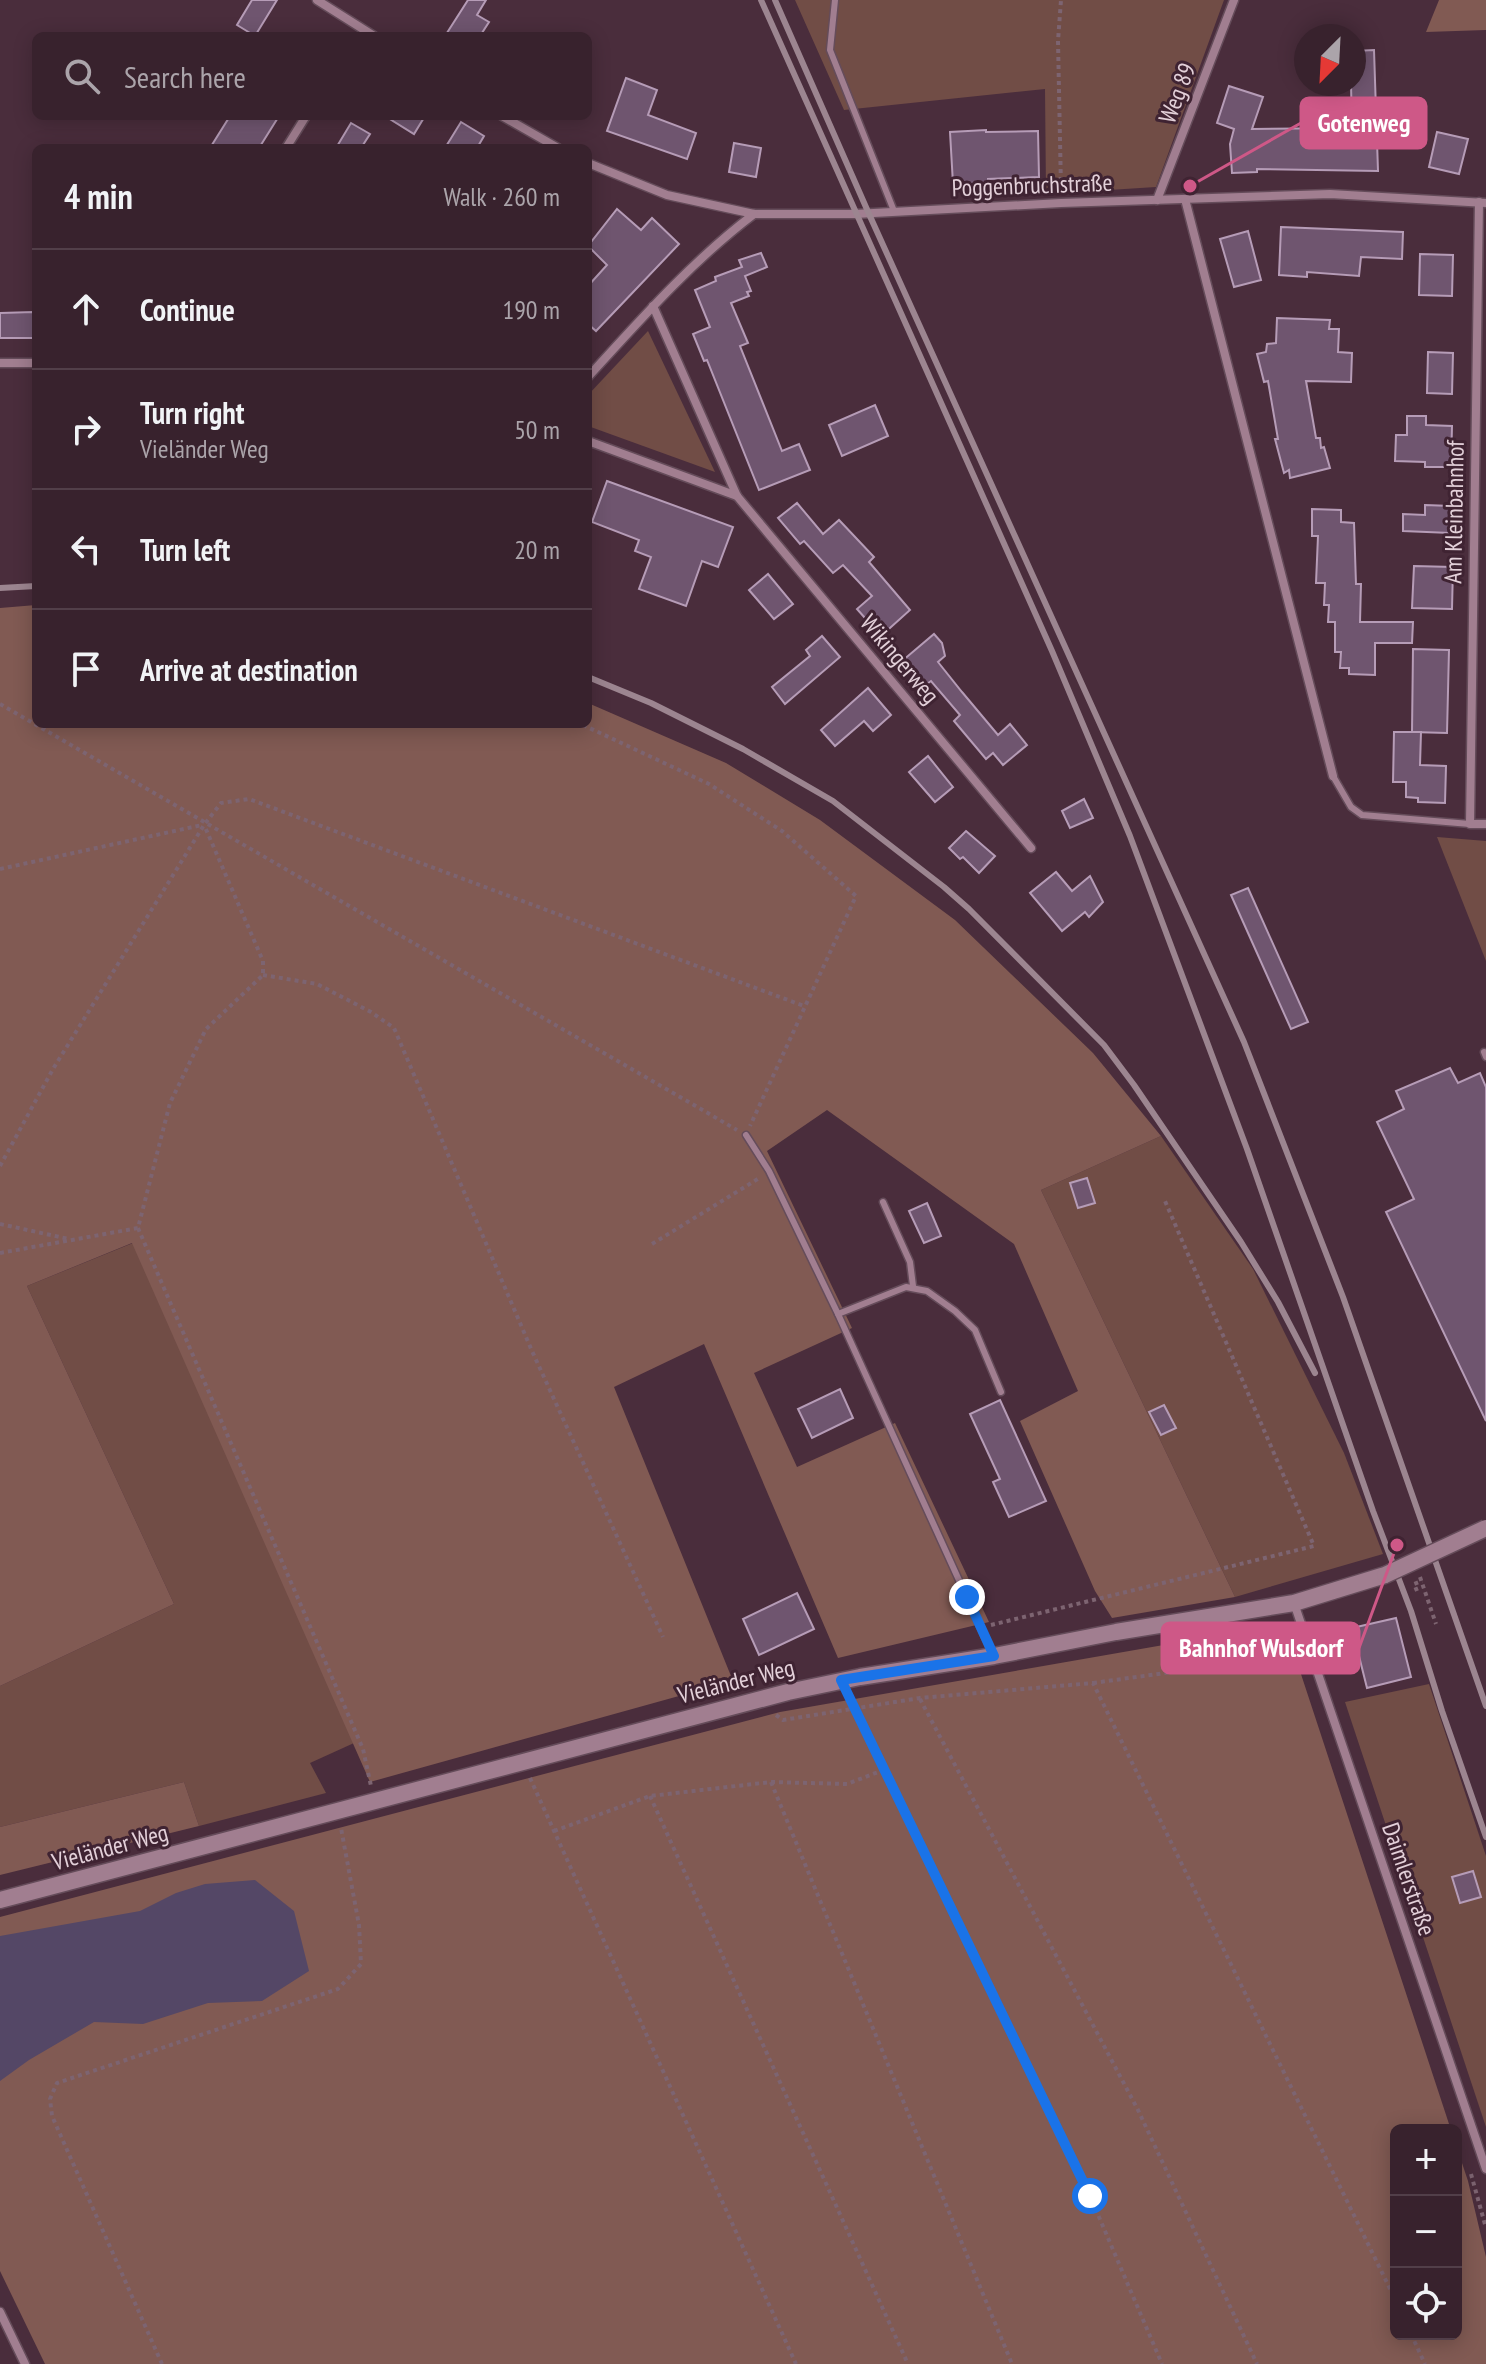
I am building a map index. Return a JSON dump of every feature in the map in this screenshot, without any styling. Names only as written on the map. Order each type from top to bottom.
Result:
[{"type":"street","points":[[317,0],[368,32]]},
{"type":"street","name":"Weg 89","points":[[1157,200],[1234,0]]},
{"type":"street","points":[[357,32],[360,27]]},
{"type":"street","points":[[288,144],[304,120]]},
{"type":"street","points":[[509,120],[551,144]]},
{"type":"street","name":"Poggenbruchstraße","points":[[592,165],[667,195],[754,214],[855,214],[1330,194],[1482,202]]},
{"type":"street","points":[[1185,199],[1333,776]]},
{"type":"street","name":"Am Kleinbahnhof","points":[[1470,824],[1482,202]]},
{"type":"street","points":[[592,373],[653,306],[723,237],[754,214]]},
{"type":"street","name":"Wikingerweg","points":[[653,306],[737,496],[1031,848]]},
{"type":"street","points":[[0,363],[32,363]]},
{"type":"street","name":"Wikingerweg","points":[[592,442],[737,496]]},
{"type":"street","points":[[1470,824],[1486,824]]},
{"type":"street","name":"Vieländer Weg","points":[[0,1900],[841,1680],[1294,1603],[1385,1575],[1486,1528]]},
{"type":"street","name":"Daimlerstraße","points":[[1294,1603],[1486,2169]]},
{"type":"street","points":[[0,2312],[25,2364]]},
{"type":"lane","points":[[835,0],[830,50],[894,211]]},
{"type":"lane","points":[[1333,776],[1351,807],[1362,815],[1470,824]]},
{"type":"lane","points":[[746,1135],[769,1171],[838,1314],[994,1656]]},
{"type":"lane","points":[[883,1202],[910,1262],[913,1286]]},
{"type":"lane","points":[[838,1314],[913,1286],[927,1291],[975,1330],[1001,1392]]},
{"type":"path","points":[[1061,0],[1058,41],[1061,203]]},
{"type":"path","points":[[0,704],[32,723]]},
{"type":"path","points":[[40,728],[746,1135],[856,896],[782,831],[709,784],[589,728]]},
{"type":"path","points":[[0,1166],[53,1069],[204,825],[221,803],[249,799],[804,1006]]},
{"type":"path","points":[[0,869],[204,825]]},
{"type":"path","points":[[204,825],[263,961],[263,975],[206,1029],[170,1103],[138,1228],[363,1749],[374,1802]]},
{"type":"path","points":[[263,975],[317,984],[371,1012],[394,1028],[532,1351],[663,1637]]},
{"type":"path","points":[[652,1244],[769,1171]]},
{"type":"path","points":[[981,1628],[1314,1546],[1165,1201]]},
{"type":"path","points":[[0,1224],[72,1240]]},
{"type":"path","points":[[0,1253],[138,1228]]},
{"type":"path","points":[[1417,1591],[1414,1584],[1422,1583],[1436,1624]]},
{"type":"path","points":[[763,1698],[767,1709],[783,1720],[920,1698],[1093,1683],[1230,1664]]},
{"type":"path","points":[[841,1680],[1090,2196],[1162,2364]]},
{"type":"path","points":[[1093,1683],[1390,2289]]},
{"type":"path","points":[[920,1698],[1138,2110],[1257,2364]]},
{"type":"path","points":[[522,1761],[796,2364]]},
{"type":"path","points":[[554,1831],[650,1796],[771,1782],[847,1784],[886,1769]]},
{"type":"path","points":[[771,1782],[1012,2364]]},
{"type":"path","points":[[650,1796],[908,2364]]},
{"type":"path","points":[[162,2364],[52,2116],[50,2099],[57,2083],[338,1989],[361,1964],[359,1925],[338,1812]]},
{"type":"path","points":[[1414,2340],[1425,2364]]},
{"type":"shaded area","points":[[795,0],[1224,0],[1156,187],[1046,194],[1045,89],[844,110]]},
{"type":"shaded area","points":[[1439,0],[1486,0],[1486,30],[1426,32]]},
{"type":"shaded area","points":[[648,331],[715,472],[592,427],[592,391]]},
{"type":"shaded area","points":[[32,605],[32,728],[592,728],[592,705],[726,763],[820,820],[955,920],[1093,1053],[1161,1136],[1041,1190],[1235,1597],[1112,1618],[1095,1591],[1020,1421],[1078,1391],[1014,1244],[827,1110],[767,1151],[852,1328],[754,1373],[797,1467],[895,1423],[989,1622],[838,1658],[704,1344],[614,1387],[733,1681],[370,1782],[132,1243],[27,1286],[174,1604],[0,1686],[0,608]]},
{"type":"shaded area","points":[[1437,837],[1486,841],[1486,961]]},
{"type":"shaded area","points":[[1161,1136],[1253,1269],[1344,1453],[1383,1554],[1235,1597],[1041,1190]]},
{"type":"shaded area","points":[[133,1243],[354,1743],[310,1763],[326,1793],[199,1826],[184,1782],[0,1827],[0,1686],[174,1604],[27,1286]]},
{"type":"shaded area","points":[[1261,1628],[1298,1665],[1449,2124],[1390,2124],[1390,2340],[1462,2340],[1462,2163],[1486,2257],[1486,2364],[45,2364],[0,2271],[0,1917],[780,1712]]},
{"type":"shaded area","points":[[1429,1684],[1486,1856],[1486,2127],[1345,1702]]},
{"type":"shaded area","points":[[184,1782],[199,1826],[0,1875],[0,1827]]},
{"type":"shaded area","points":[[255,1880],[294,1911],[309,1971],[262,2001],[208,2003],[143,2024],[94,2022],[0,2081],[0,1936],[140,1911],[176,1893],[205,1884]]},
{"type":"building","points":[[252,0],[277,0],[257,32],[248,32],[237,25]]},
{"type":"building","points":[[468,0],[486,0],[477,15],[489,22],[483,32],[448,32]]},
{"type":"building","points":[[1366,50],[1374,50],[1378,171],[1257,169],[1257,172],[1232,173],[1230,144],[1234,129],[1217,123],[1229,86],[1263,97],[1252,129],[1352,128],[1351,96],[1366,96]]},
{"type":"building","points":[[626,78],[657,90],[648,115],[696,133],[687,159],[607,131]]},
{"type":"building","points":[[228,120],[276,120],[262,144],[212,144]]},
{"type":"building","points":[[391,120],[423,120],[414,134]]},
{"type":"building","points":[[461,122],[484,136],[479,144],[447,144]]},
{"type":"building","points":[[351,123],[370,134],[364,144],[338,144]]},
{"type":"building","points":[[1038,131],[1039,177],[953,184],[950,132]]},
{"type":"building","points":[[1437,132],[1468,139],[1459,174],[1429,167]]},
{"type":"building","points":[[734,143],[761,148],[756,177],[729,172]]},
{"type":"building","points":[[617,209],[641,230],[652,218],[679,244],[596,331],[592,328],[592,282],[607,265],[592,250],[592,241]]},
{"type":"building","points":[[1281,227],[1403,232],[1402,259],[1361,257],[1359,276],[1307,272],[1307,277],[1279,275]]},
{"type":"building","points":[[1248,231],[1261,280],[1234,287],[1220,239]]},
{"type":"building","points":[[761,253],[767,267],[745,276],[751,291],[747,292],[749,296],[731,303],[748,343],[740,346],[782,451],[799,444],[810,470],[759,490],[707,360],[704,361],[693,334],[710,327],[695,290],[716,281],[715,277],[742,267],[739,260]]},
{"type":"building","points":[[1420,254],[1453,255],[1452,296],[1419,295]]},
{"type":"building","points":[[32,312],[32,338],[0,338],[0,313]]},
{"type":"building","points":[[1277,318],[1330,320],[1329,329],[1339,329],[1338,352],[1352,353],[1351,382],[1306,381],[1316,438],[1320,438],[1330,468],[1290,478],[1289,470],[1284,473],[1275,439],[1278,439],[1268,381],[1264,382],[1257,354],[1266,352],[1267,344],[1276,343]]},
{"type":"building","points":[[1428,352],[1453,353],[1452,394],[1427,393]]},
{"type":"building","points":[[875,405],[888,436],[842,456],[829,425]]},
{"type":"building","points":[[1407,416],[1426,416],[1426,425],[1452,426],[1451,467],[1425,467],[1425,462],[1395,461],[1396,435],[1407,435]]},
{"type":"building","points":[[607,481],[733,527],[718,567],[702,561],[686,606],[639,589],[651,557],[635,551],[639,540],[592,522]]},
{"type":"building","points":[[797,503],[823,534],[839,520],[874,557],[869,562],[910,610],[881,636],[857,609],[872,596],[843,565],[833,573],[804,541],[800,544],[778,518]]},
{"type":"building","points":[[1425,505],[1451,506],[1450,533],[1403,531],[1403,514],[1425,515]]},
{"type":"building","points":[[1312,509],[1341,510],[1341,522],[1354,523],[1356,584],[1361,584],[1360,622],[1413,622],[1412,643],[1375,643],[1375,675],[1349,674],[1349,668],[1340,668],[1341,652],[1335,652],[1335,622],[1328,622],[1329,605],[1324,605],[1325,583],[1316,583],[1318,536],[1312,536]]},
{"type":"building","points":[[1414,566],[1453,567],[1452,609],[1412,608]]},
{"type":"building","points":[[768,574],[793,604],[774,619],[749,590]]},
{"type":"building","points":[[934,634],[942,643],[945,656],[938,662],[998,735],[1010,724],[1027,745],[1003,765],[993,753],[986,759],[954,721],[960,715],[931,681],[924,686],[902,661]]},
{"type":"building","points":[[822,636],[840,657],[785,704],[772,687],[810,656],[806,650]]},
{"type":"building","points":[[1413,649],[1449,650],[1447,733],[1412,732]]},
{"type":"building","points":[[868,688],[891,715],[873,731],[864,721],[835,746],[821,730]]},
{"type":"building","points":[[1394,732],[1421,732],[1420,765],[1446,766],[1445,803],[1418,802],[1418,798],[1406,797],[1406,782],[1393,782]]},
{"type":"building","points":[[928,756],[953,787],[935,802],[909,772]]},
{"type":"building","points":[[1084,799],[1093,818],[1070,828],[1062,811]]},
{"type":"building","points":[[966,831],[995,856],[979,873],[949,848]]},
{"type":"building","points":[[1056,872],[1072,891],[1090,876],[1103,902],[1089,917],[1085,912],[1062,931],[1030,893]]},
{"type":"building","points":[[1248,888],[1308,1022],[1291,1029],[1231,895]]},
{"type":"building","points":[[1450,1068],[1458,1083],[1480,1073],[1486,1087],[1486,1421],[1386,1212],[1414,1199],[1377,1122],[1404,1109],[1396,1091]]},
{"type":"building","points":[[1087,1178],[1095,1203],[1078,1208],[1070,1183]]},
{"type":"building","points":[[927,1203],[941,1236],[924,1243],[909,1211]]},
{"type":"building","points":[[840,1389],[853,1418],[812,1438],[798,1409]]},
{"type":"building","points":[[1000,1400],[1046,1501],[1009,1517],[993,1482],[1000,1479],[970,1414]]},
{"type":"building","points":[[1164,1405],[1176,1428],[1161,1435],[1149,1412]]},
{"type":"building","points":[[797,1593],[814,1629],[759,1655],[743,1619]]},
{"type":"building","points":[[1396,1618],[1411,1677],[1367,1688],[1352,1628]]},
{"type":"building","points":[[1473,1871],[1481,1897],[1460,1903],[1452,1877]]},
{"type":"railway","points":[[761,0],[1052,651],[1130,836],[1247,1149],[1411,1611],[1486,1837]]},
{"type":"railway","points":[[775,0],[1244,1042],[1343,1297],[1486,1706]]},
{"type":"railway","points":[[0,588],[32,586]]},
{"type":"railway","points":[[592,679],[651,703],[743,749],[833,801],[969,909],[1104,1045],[1134,1085],[1241,1242],[1278,1302],[1315,1373]]},
{"type":"place","name":"Gotenweg","points":[[1190,186]]},
{"type":"place","name":"Bahnhof Wulsdorf","points":[[1397,1545]]},
{"type":"route","points":[[967,1597],[994,1656],[841,1680],[1090,2196]]}]
